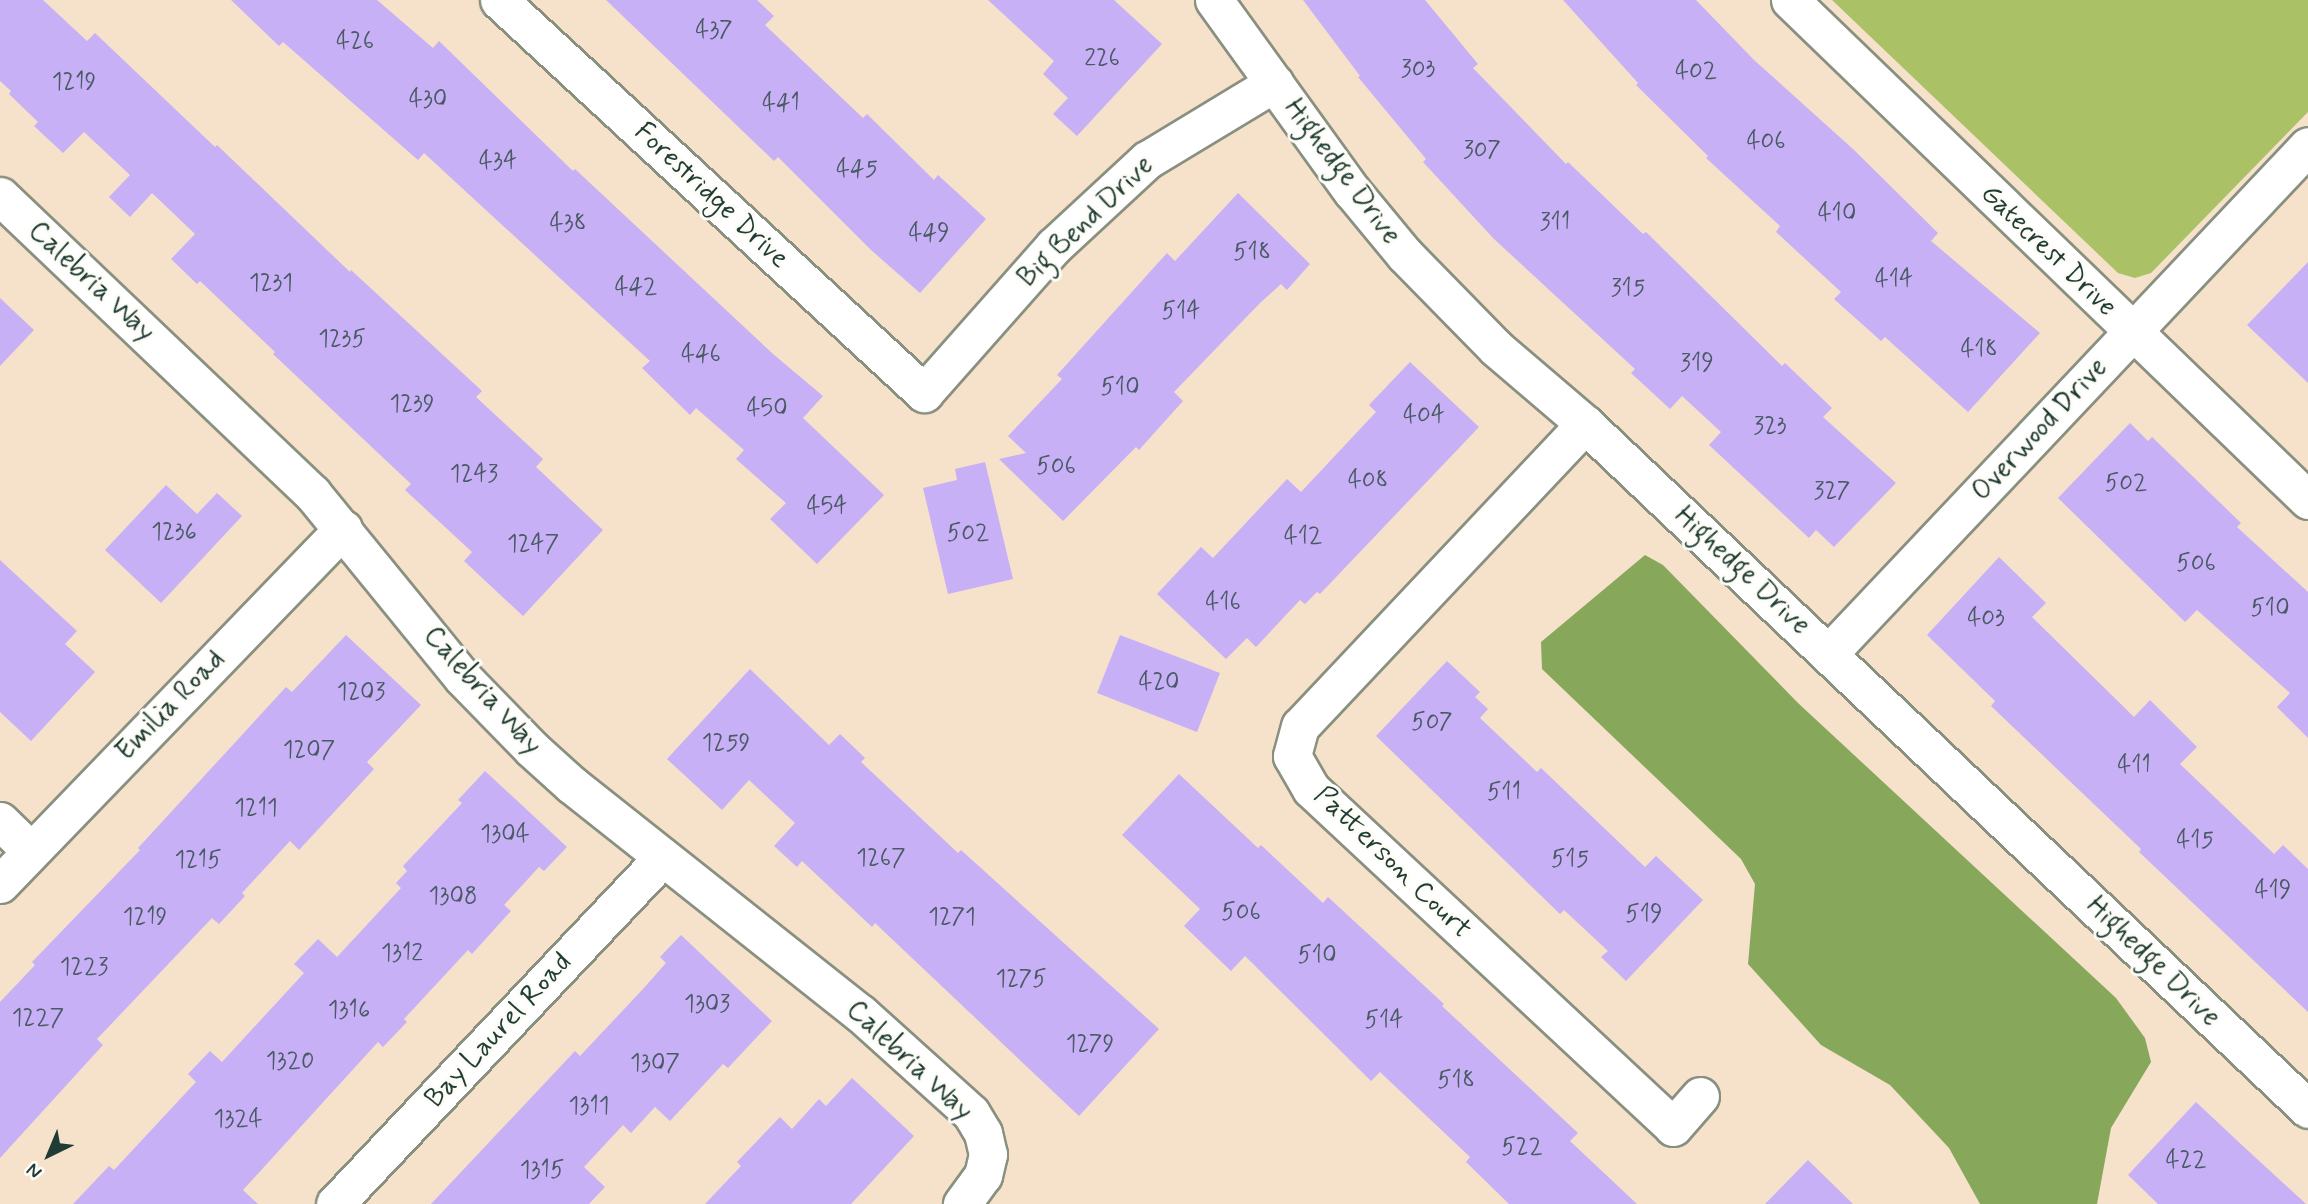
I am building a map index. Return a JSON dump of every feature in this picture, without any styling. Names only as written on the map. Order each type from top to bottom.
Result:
[{"type":"street","name":"Forestridge Drive","points":[[499,0],[924,393]]},
{"type":"street","name":"Highedge Drive","points":[[1214,0],[1352,191],[1405,255],[1496,348],[1585,424],[2308,1109]]},
{"type":"street","name":"Gatecrest Drive","points":[[1790,0],[2308,500]]},
{"type":"street","name":"Big Bend Drive","points":[[924,393],[1054,246],[1147,160],[1274,83]]},
{"type":"street","name":"Overwood Drive","points":[[1829,653],[2308,146]]},
{"type":"street","name":"Calebria Way","points":[[0,196],[293,474],[343,529],[462,677],[498,716],[572,785],[900,1046],[971,1113],[983,1133],[988,1154],[983,1175],[962,1204]]},
{"type":"street","name":"Patterson Court","points":[[1585,424],[1300,726],[1292,756],[1311,789],[1673,1127],[1700,1096]]},
{"type":"street","name":"Emilia Road","points":[[0,884],[343,529]]},
{"type":"street","points":[[0,821],[31,851]]},
{"type":"street","name":"Bay Laurel Road","points":[[335,1204],[663,857]]},
{"type":"green space","points":[[1832,0],[2308,0],[2308,112],[2151,273],[2135,278],[2118,273]]},
{"type":"green space","points":[[1645,555],[1663,565],[1798,703],[2116,998],[2145,1038],[2151,1062],[2111,1128],[2097,1204],[1980,1204],[1949,1148],[1890,1085],[1821,1045],[1748,964],[1755,884],[1741,859],[1542,669],[1541,642]]},
{"type":"building","points":[[0,0],[43,0],[87,41],[95,33],[350,272],[351,270],[482,391],[476,397],[543,459],[536,467],[603,530],[523,616],[464,561],[472,552],[405,490],[411,484],[200,281],[197,284],[171,259],[195,234],[152,193],[130,217],[109,197],[130,175],[84,132],[63,153],[34,126],[38,122],[9,94],[11,91],[0,81]]},
{"type":"building","points":[[231,0],[377,0],[433,48],[439,41],[573,171],[575,169],[773,354],[823,396],[803,418],[884,495],[817,564],[770,519],[786,503],[736,459],[744,450],[696,408],[690,415],[642,368],[650,361],[424,153],[418,160],[283,42],[279,46]]},
{"type":"building","points":[[606,0],[757,0],[774,16],[765,25],[863,118],[867,114],[934,180],[938,175],[986,219],[920,293],[871,250],[778,157],[774,161]]},
{"type":"building","points":[[988,0],[1114,0],[1162,44],[1077,136],[1053,114],[1068,98],[1043,74],[1054,61]]},
{"type":"building","points":[[1303,0],[1425,0],[1478,64],[1473,68],[1566,164],[1568,162],[1643,234],[1646,232],[1782,366],[1785,363],[1832,408],[1823,417],[1896,483],[1834,547],[1816,530],[1809,538],[1709,445],[1721,432],[1682,396],[1670,409],[1631,373],[1635,369],[1494,239],[1423,162],[1426,159],[1358,77],[1360,76]]},
{"type":"building","points":[[1563,0],[1696,0],[1754,60],[1853,149],[1938,233],[1931,241],[2040,333],[1968,412],[1885,337],[1881,341],[1834,299],[1841,292],[1776,232],[1780,226],[1706,158],[1708,156],[1636,85],[1638,83]]},
{"type":"building","points":[[1238,193],[1310,264],[1287,290],[1281,284],[1260,303],[1174,392],[1183,401],[1139,450],[1136,447],[1063,521],[999,459],[1026,453],[1008,436],[1062,379],[1057,375],[1167,253],[1175,261]]},
{"type":"building","points":[[2308,262],[2308,383],[2247,325]]},
{"type":"building","points":[[0,298],[34,330],[0,366]]},
{"type":"building","points":[[1410,362],[1479,427],[1320,594],[1317,592],[1305,604],[1300,600],[1256,647],[1247,638],[1226,659],[1157,594],[1201,547],[1213,558],[1287,479],[1301,492],[1376,412],[1369,405]]},
{"type":"building","points":[[2130,423],[2148,441],[2152,437],[2241,523],[2237,527],[2308,592],[2308,738],[2277,707],[2290,693],[2197,610],[2185,622],[2058,498]]},
{"type":"building","points":[[985,462],[1013,579],[948,594],[923,488],[957,480],[955,469]]},
{"type":"building","points":[[166,485],[197,514],[217,493],[242,516],[161,603],[105,550]]},
{"type":"building","points":[[1999,557],[2046,603],[2032,617],[2134,717],[2150,700],[2197,747],[2180,764],[2274,854],[2283,845],[2308,869],[2308,1012],[2139,852],[2141,849],[1991,706],[1995,701],[1927,635]]},
{"type":"building","points":[[0,560],[77,631],[65,644],[95,672],[31,741],[0,712]]},
{"type":"building","points":[[346,635],[421,705],[367,762],[374,769],[299,850],[290,841],[242,893],[245,896],[219,924],[212,918],[97,1039],[103,1045],[0,1158],[0,1002],[35,965],[32,962],[140,850],[138,848],[286,687],[292,692]]},
{"type":"building","points":[[1120,635],[1220,673],[1197,732],[1097,693]]},
{"type":"building","points":[[1447,661],[1480,692],[1475,697],[1488,709],[1480,718],[1537,772],[1541,768],[1645,867],[1656,856],[1703,900],[1626,981],[1601,957],[1608,951],[1564,910],[1560,914],[1376,736]]},
{"type":"building","points":[[750,669],[829,745],[840,734],[865,758],[861,762],[958,853],[961,850],[1159,1029],[1079,1116],[875,923],[872,927],[802,861],[797,867],[774,846],[795,823],[749,780],[722,810],[667,759]]},
{"type":"building","points":[[485,771],[567,847],[544,871],[539,867],[504,905],[511,911],[472,954],[468,950],[404,1019],[407,1022],[383,1047],[378,1042],[243,1190],[258,1204],[73,1204],[109,1166],[114,1170],[196,1082],[188,1074],[210,1051],[222,1062],[304,973],[294,964],[318,939],[337,957],[401,888],[396,883],[407,871],[403,866],[462,803],[458,800]]},
{"type":"building","points":[[1179,774],[1258,848],[1261,845],[1323,903],[1328,897],[1444,1004],[1442,1006],[1578,1133],[1570,1141],[1637,1204],[1509,1204],[1466,1162],[1470,1157],[1380,1072],[1371,1081],[1245,956],[1231,971],[1184,926],[1200,909],[1122,835]]},
{"type":"building","points":[[681,935],[772,1021],[728,1068],[723,1064],[670,1121],[655,1107],[631,1133],[623,1125],[584,1167],[605,1187],[589,1204],[431,1204],[575,1051],[580,1056],[643,989],[666,963],[660,957]]},
{"type":"building","points":[[852,1078],[914,1136],[851,1204],[705,1204],[741,1166],[737,1162],[780,1117],[792,1129],[819,1099],[826,1106]]},
{"type":"building","points":[[2196,1102],[2306,1204],[2158,1204],[2128,1175]]},
{"type":"building","points":[[1808,1160],[1853,1204],[1765,1204]]}]
